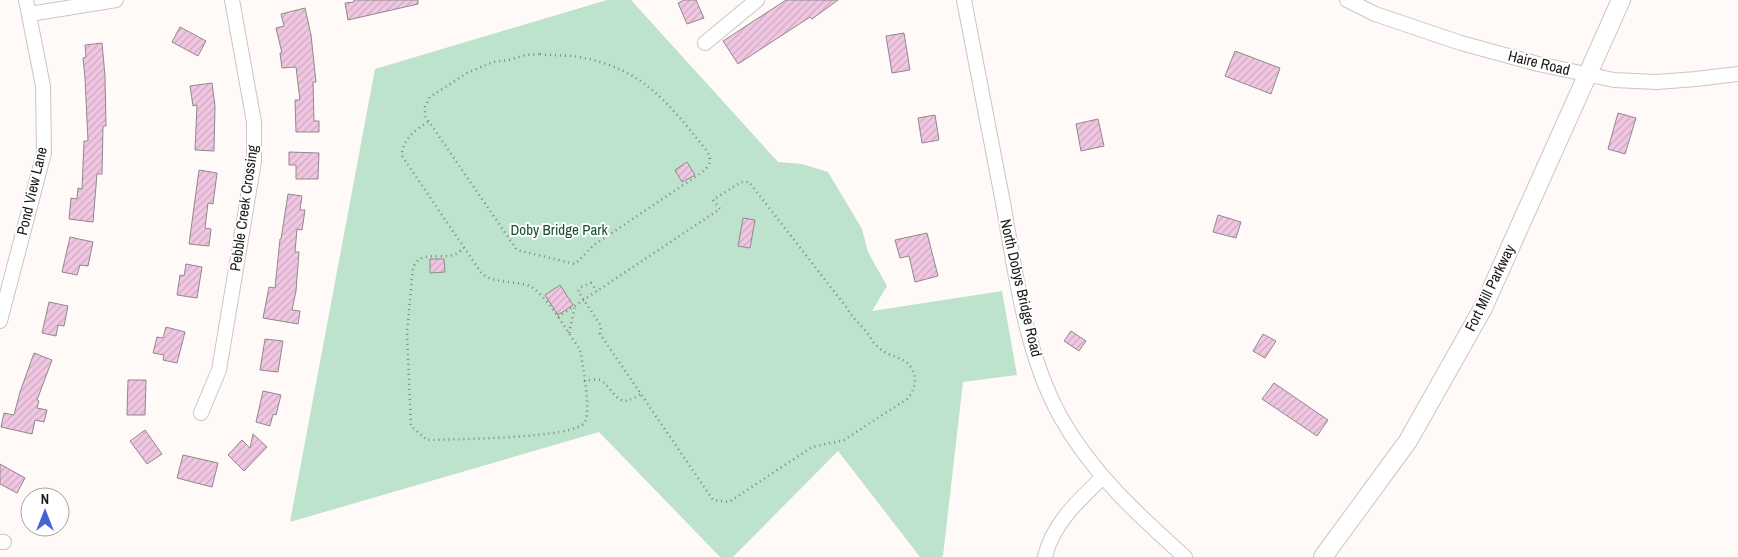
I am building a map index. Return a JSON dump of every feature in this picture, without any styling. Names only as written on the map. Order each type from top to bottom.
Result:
[{"type":"main road","name":"Fort Mill Parkway","points":[[1323,557],[1408,441],[1483,308],[1621,0]]},
{"type":"street","points":[[28,7],[116,0]]},
{"type":"street","name":"Pebble Creek Crossing","points":[[200,413],[219,370],[254,161],[254,122],[232,0]]},
{"type":"street","points":[[705,43],[758,0]]},
{"type":"street","name":"North Dobys Bridge Road","points":[[964,0],[1017,282],[1031,341],[1049,394],[1074,439],[1103,477],[1125,502],[1185,557]]},
{"type":"street","name":"Haire Road","points":[[1348,0],[1375,14],[1461,43],[1538,64],[1614,80],[1657,82],[1738,74]]},
{"type":"street","name":"Pond View Lane","points":[[0,321],[44,153],[43,86],[28,7]]},
{"type":"street","points":[[1045,557],[1052,538],[1063,519],[1078,501],[1103,477]]},
{"type":"path","points":[[526,56],[566,56],[581,58],[619,69],[643,83],[671,106],[711,158],[710,163],[701,173],[594,245],[575,264],[517,250],[428,122],[424,112],[430,97],[467,73],[493,62],[526,56]]},
{"type":"path","points":[[428,122],[404,143],[402,156],[484,276],[532,287],[540,293],[558,317],[581,354],[588,410],[584,422],[578,428],[536,436],[427,440],[410,426],[407,332],[414,263],[422,257],[454,255],[464,248]]},
{"type":"path","points":[[558,317],[584,300],[720,209],[713,200],[741,182],[749,182],[847,308],[854,320],[864,328],[876,346],[910,366],[915,386],[911,395],[844,440],[812,447],[729,502],[713,500],[600,334],[602,326],[584,300],[578,291],[591,283],[597,291]]},
{"type":"path","points":[[569,334],[576,305]]},
{"type":"path","points":[[584,381],[598,380],[603,382],[623,402],[641,394]]},
{"type":"green space","name":"Doby Bridge Park","points":[[607,0],[631,0],[778,162],[802,164],[828,172],[862,229],[868,252],[887,286],[872,311],[1002,291],[1017,375],[963,382],[943,556],[920,557],[838,451],[733,557],[720,557],[599,432],[290,522],[375,69]]},
{"type":"building","points":[[354,0],[418,0],[418,4],[348,20],[345,3],[354,2]]},
{"type":"building","points":[[684,0],[696,0],[704,18],[687,24],[678,3]]},
{"type":"building","points":[[786,0],[838,0],[812,19],[810,17],[738,64],[723,41]]},
{"type":"building","points":[[305,8],[311,35],[316,82],[313,82],[314,121],[319,121],[319,132],[296,132],[295,100],[300,100],[296,67],[282,68],[280,53],[282,53],[276,28],[284,26],[281,14]]},
{"type":"building","points":[[180,27],[206,41],[198,56],[172,42]]},
{"type":"building","points":[[904,33],[910,70],[892,73],[886,36]]},
{"type":"building","points":[[102,43],[106,126],[103,126],[102,174],[97,174],[93,222],[69,219],[71,198],[77,199],[78,188],[82,189],[84,141],[88,141],[83,58],[86,57],[85,45]]},
{"type":"building","points":[[1235,51],[1280,68],[1271,94],[1225,76]]},
{"type":"building","points":[[212,83],[215,106],[214,151],[195,150],[197,105],[193,106],[190,86]]},
{"type":"building","points":[[1618,113],[1636,118],[1625,154],[1608,149]]},
{"type":"building","points":[[935,115],[939,140],[922,143],[918,118]]},
{"type":"building","points":[[1098,119],[1104,146],[1081,151],[1076,124]]},
{"type":"building","points":[[289,152],[319,153],[318,179],[296,179],[296,165],[289,165]]},
{"type":"building","points":[[687,162],[695,175],[682,182],[675,170]]},
{"type":"building","points":[[199,170],[217,173],[213,204],[208,203],[205,228],[211,229],[209,246],[189,244]]},
{"type":"building","points":[[288,194],[302,196],[300,210],[305,210],[302,230],[297,229],[295,252],[299,252],[296,291],[292,310],[300,311],[298,324],[263,318],[269,287],[275,288],[280,239]]},
{"type":"building","points":[[1218,215],[1241,222],[1236,238],[1213,232]]},
{"type":"building","points":[[743,218],[755,220],[750,248],[738,246]]},
{"type":"building","points":[[927,233],[938,276],[915,282],[909,256],[900,258],[895,240]]},
{"type":"building","points":[[70,237],[93,242],[88,266],[80,265],[77,275],[62,272]]},
{"type":"building","points":[[430,259],[444,259],[445,272],[430,273]]},
{"type":"building","points":[[186,264],[202,267],[197,298],[177,295],[180,275],[184,276]]},
{"type":"building","points":[[560,285],[573,305],[558,315],[545,295]]},
{"type":"building","points":[[49,302],[68,306],[64,326],[58,325],[56,336],[42,333]]},
{"type":"building","points":[[166,327],[185,332],[177,363],[163,360],[164,355],[153,353],[157,337],[163,338]]},
{"type":"building","points":[[1071,331],[1086,341],[1079,351],[1064,341]]},
{"type":"building","points":[[1263,334],[1276,341],[1265,358],[1253,351]]},
{"type":"building","points":[[265,339],[283,341],[278,372],[260,370]]},
{"type":"building","points":[[34,353],[52,360],[37,400],[39,401],[37,408],[47,410],[44,422],[35,420],[32,434],[1,427],[4,413],[14,415]]},
{"type":"building","points":[[128,380],[146,380],[145,415],[127,415]]},
{"type":"building","points":[[1274,383],[1328,420],[1317,436],[1262,399]]},
{"type":"building","points":[[263,391],[281,395],[276,415],[273,414],[270,426],[256,422]]},
{"type":"building","points":[[145,430],[162,454],[147,464],[130,441]]},
{"type":"building","points":[[253,434],[267,447],[244,471],[228,455],[242,440],[250,448]]},
{"type":"building","points":[[183,455],[218,463],[212,487],[177,478]]},
{"type":"building","points":[[0,464],[25,478],[17,493],[0,484]]}]
